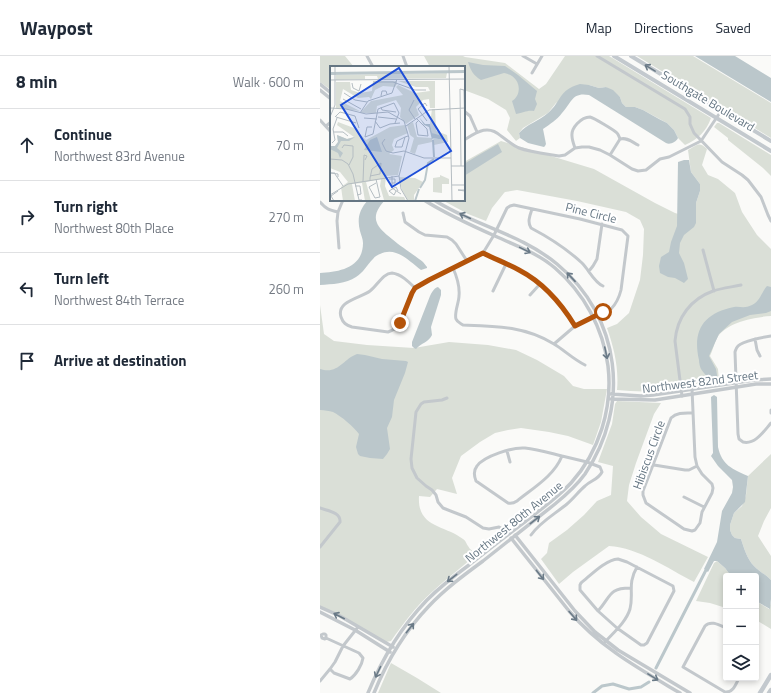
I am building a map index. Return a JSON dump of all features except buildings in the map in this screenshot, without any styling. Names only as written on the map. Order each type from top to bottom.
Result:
[{"type":"main road","name":"Southgate Boulevard","points":[[614,56],[771,151]]},
{"type":"main road","name":"Southgate Boulevard","points":[[631,56],[771,141]]},
{"type":"main road","points":[[760,693],[771,675]]},
{"type":"street","points":[[367,56],[372,66]]},
{"type":"street","points":[[402,56],[407,66]]},
{"type":"street","points":[[523,56],[537,64]]},
{"type":"street","points":[[532,73],[542,56]]},
{"type":"street","points":[[597,56],[686,109],[690,117],[690,124],[694,133],[722,162],[748,180],[760,197],[771,221]]},
{"type":"street","points":[[320,84],[330,92]]},
{"type":"street","points":[[320,90],[330,98]]},
{"type":"street","points":[[465,139],[477,132],[492,130],[519,148],[559,156],[565,155],[575,148],[589,147],[600,150],[638,171],[646,170],[660,159],[668,157],[701,141],[721,111]]},
{"type":"street","points":[[465,112],[470,116],[477,132]]},
{"type":"street","points":[[575,148],[572,132],[579,122],[585,118],[595,118],[617,133],[620,139]]},
{"type":"street","points":[[320,120],[330,131]]},
{"type":"street","points":[[326,126],[330,123]]},
{"type":"street","points":[[610,155],[620,139],[624,137],[638,145]]},
{"type":"street","points":[[339,248],[337,221],[338,212],[343,201]]},
{"type":"street","name":"Northwest 80th Avenue","points":[[368,693],[388,651],[416,612],[441,587],[552,501],[580,472],[587,462],[599,438],[609,394],[606,354],[600,334],[586,303],[564,277],[554,267],[528,250],[454,217],[426,201]]},
{"type":"street","name":"Northwest 80th Avenue","points":[[374,693],[395,649],[430,605],[449,587],[564,497],[584,476],[603,440],[608,425],[614,394],[611,352],[598,315],[579,286],[568,274],[557,264],[534,248],[436,201]]},
{"type":"street","points":[[320,202],[324,207],[338,212]]},
{"type":"street","name":"Pine Circle","points":[[496,230],[507,208],[514,205],[602,224],[622,230],[628,236],[619,298],[611,309],[598,315]]},
{"type":"street","points":[[532,209],[529,222],[531,228],[556,242],[568,251],[589,270],[599,284],[603,286]]},
{"type":"street","points":[[403,213],[405,222],[419,232],[425,235],[447,237],[452,240],[467,261]]},
{"type":"street","points":[[589,270],[597,259],[602,224]]},
{"type":"street","points":[[415,288],[398,274],[388,274],[384,276],[371,290],[346,302],[340,314],[344,323],[352,328],[388,332],[393,331],[397,327],[415,288],[483,253],[494,236],[496,230]]},
{"type":"street","points":[[703,250],[714,291]]},
{"type":"street","points":[[483,253],[520,270],[540,284],[561,304],[575,326]]},
{"type":"street","points":[[494,291],[506,264]]},
{"type":"street","points":[[453,268],[458,280],[459,288],[459,300],[455,314],[458,323],[463,325],[495,326],[527,331],[554,344],[576,361],[584,365]]},
{"type":"street","points":[[530,295],[540,284]]},
{"type":"street","points":[[682,393],[676,338],[678,325],[684,312],[700,298],[714,291],[741,285]]},
{"type":"street","points":[[554,344],[575,326],[598,315]]},
{"type":"street","points":[[771,336],[755,339],[739,345],[735,352],[739,439],[747,443],[752,442],[756,440],[771,423]]},
{"type":"street","points":[[755,339],[760,356]]},
{"type":"street","name":"Northwest 82nd Street","points":[[609,394],[653,396],[693,392],[736,385],[754,380],[771,379]]},
{"type":"street","name":"Northwest 82nd Street","points":[[736,385],[771,384]]},
{"type":"street","points":[[654,465],[684,470],[689,470],[697,466],[693,392]]},
{"type":"street","name":"Northwest 82nd Street","points":[[608,399],[655,400],[682,393]]},
{"type":"street","points":[[446,398],[442,400],[424,402],[416,412],[411,459],[412,468],[417,478],[432,490],[443,508],[466,517],[483,528],[490,529],[499,527],[516,535],[575,611],[591,628],[606,641],[633,659],[690,693]]},
{"type":"street","name":"Hibiscus Circle","points":[[693,413],[677,414],[671,418],[643,491],[646,503],[688,531],[696,530],[704,507],[712,493],[712,484],[702,474],[697,466]]},
{"type":"street","points":[[742,448],[743,442]]},
{"type":"street","points":[[531,536],[537,527],[569,503],[584,486],[599,478],[602,469],[592,463],[533,449],[523,448],[499,453],[481,461],[475,468],[474,477],[476,481],[511,503],[514,503],[548,476],[558,465],[562,456]]},
{"type":"street","points":[[506,451],[510,462]]},
{"type":"street","points":[[684,497],[704,507]]},
{"type":"street","points":[[320,508],[334,512],[340,516],[340,522],[320,547]]},
{"type":"street","points":[[510,533],[511,539],[577,621],[603,644],[680,693]]},
{"type":"street","points":[[618,559],[627,562],[673,586],[674,591],[647,643],[644,645],[641,645],[617,628],[598,611],[581,592],[581,583],[605,564],[614,560],[618,559]]},
{"type":"street","points":[[603,644],[628,613],[631,601],[630,588],[633,573],[637,567]]},
{"type":"street","points":[[598,611],[613,591],[621,588],[630,588]]},
{"type":"street","points":[[320,607],[340,616],[393,654]]},
{"type":"street","points":[[320,612],[356,628],[395,649]]},
{"type":"street","points":[[723,627],[708,623],[683,667],[728,693],[731,692],[737,681]]},
{"type":"street","points":[[320,679],[335,662],[343,646],[356,628]]},
{"type":"street","points":[[326,638],[359,653],[363,658],[354,676],[350,679],[334,673],[330,669]]},
{"type":"shaded area","points":[[320,56],[345,56],[353,66],[330,66],[330,89],[320,82]]},
{"type":"shaded area","points":[[424,56],[463,56],[505,63],[539,89],[546,84],[565,56],[609,56],[711,118],[707,127],[701,134],[685,145],[667,123],[643,110],[635,107],[626,107],[622,103],[620,97],[606,87],[599,88],[589,85],[556,103],[548,113],[523,128],[519,133],[520,138],[516,141],[507,130],[510,118],[506,110],[488,99],[465,90],[465,66],[429,66]]},
{"type":"shaded area","points":[[637,56],[693,56],[771,103],[771,138]]},
{"type":"shaded area","points":[[695,56],[735,56],[771,78],[771,102]]},
{"type":"shaded area","points":[[468,62],[483,65],[505,66],[518,75],[537,91],[535,99],[537,104],[534,111],[516,114],[512,101],[518,94],[519,89],[518,83],[512,76],[504,73],[481,80],[470,68]]},
{"type":"shaded area","points":[[580,84],[599,88],[606,87],[613,90],[620,97],[622,103],[626,107],[635,107],[643,110],[667,123],[674,130],[678,138],[673,143],[666,143],[589,95],[583,94],[576,96],[558,118],[543,129],[546,144],[544,147],[528,143],[520,138],[519,133],[522,130],[548,113],[568,89]]},
{"type":"shaded area","points":[[717,123],[771,155],[771,176],[714,127]]},
{"type":"shaded area","points":[[501,141],[594,169],[675,213],[696,219],[696,203],[700,191],[700,184],[691,172],[688,150],[696,145],[702,145],[707,149],[702,165],[708,175],[718,179],[735,193],[742,212],[757,235],[771,249],[771,316],[741,321],[727,328],[721,333],[716,340],[710,356],[718,369],[719,381],[655,391],[617,390],[615,358],[607,328],[617,324],[629,313],[640,280],[644,229],[640,220],[626,212],[517,190],[504,193],[492,208],[486,221],[468,214],[444,201],[465,201],[465,161]]},
{"type":"shaded area","points":[[498,144],[502,152],[465,175],[465,163]]},
{"type":"shaded area","points":[[689,160],[691,172],[700,184],[700,191],[696,203],[696,223],[694,227],[684,235],[680,243],[679,253],[684,263],[688,279],[684,283],[660,273],[659,266],[661,257],[669,252],[677,226],[678,162]]},
{"type":"shaded area","points":[[367,201],[384,201],[376,213],[376,220],[379,227],[390,238],[423,262],[427,268],[421,270],[397,253],[386,252],[375,257],[361,273],[348,281],[320,285],[320,273],[342,270],[349,267],[359,258],[362,251],[363,240],[359,227],[359,219],[363,207]]},
{"type":"shaded area","points":[[767,286],[771,287],[771,311],[750,315],[732,322],[719,334],[709,356],[716,369],[718,381],[709,382],[708,378],[700,367],[697,349],[697,340],[703,324],[708,318],[724,310],[752,305],[759,299]]},
{"type":"shaded area","points":[[438,287],[441,290],[441,295],[431,327],[432,335],[416,349],[412,346],[412,342],[430,296],[434,289]]},
{"type":"shaded area","points":[[320,305],[324,334],[334,341],[414,348],[449,342],[488,345],[516,350],[537,360],[564,376],[573,386],[584,389],[607,389],[601,422],[593,445],[568,436],[521,428],[495,433],[461,456],[452,478],[457,494],[437,489],[430,497],[419,496],[422,514],[427,520],[456,534],[465,541],[472,551],[477,554],[426,597],[410,615],[391,641],[386,642],[322,607],[320,609]]},
{"type":"shaded area","points":[[357,354],[408,362],[394,400],[392,417],[387,428],[390,449],[383,459],[360,456],[356,447],[359,434],[357,431],[333,412],[320,410],[320,369],[331,370],[336,368]]},
{"type":"shaded area","points":[[714,395],[717,397],[718,447],[722,458],[728,466],[748,476],[745,502],[734,513],[730,530],[735,538],[741,539],[749,560],[756,568],[771,580],[770,609],[759,603],[759,573],[729,573],[717,561],[714,561],[708,572],[704,569],[717,542],[722,511],[732,493],[733,487],[732,480],[718,466],[711,456],[713,453],[711,397]]},
{"type":"shaded area","points":[[617,401],[661,403],[654,414],[636,463],[629,485],[627,501],[641,517],[661,534],[708,557],[694,582],[631,550],[609,546],[559,584],[541,559],[547,553],[549,543],[567,530],[597,501],[611,495],[613,466],[598,462],[612,424],[615,404]]},
{"type":"shaded area","points":[[771,454],[771,508],[758,536],[771,556],[771,580],[756,568],[749,560],[741,539],[735,538],[732,535],[730,525],[734,513],[742,506],[746,495],[748,476]]},
{"type":"shaded area","points":[[717,561],[729,573],[723,573],[723,607],[696,601],[714,563]]},
{"type":"shaded area","points":[[771,602],[771,629],[759,622],[759,603],[769,609]]},
{"type":"shaded area","points":[[391,663],[417,678],[441,693],[378,693]]},
{"type":"waterway","points":[[656,668],[706,570]]},
{"type":"waterway","points":[[593,693],[602,686],[613,684],[629,689],[641,687],[649,682]]},
{"type":"route","points":[[400,323],[415,288],[483,253],[520,270],[540,284],[561,304],[575,326],[603,312]]}]
